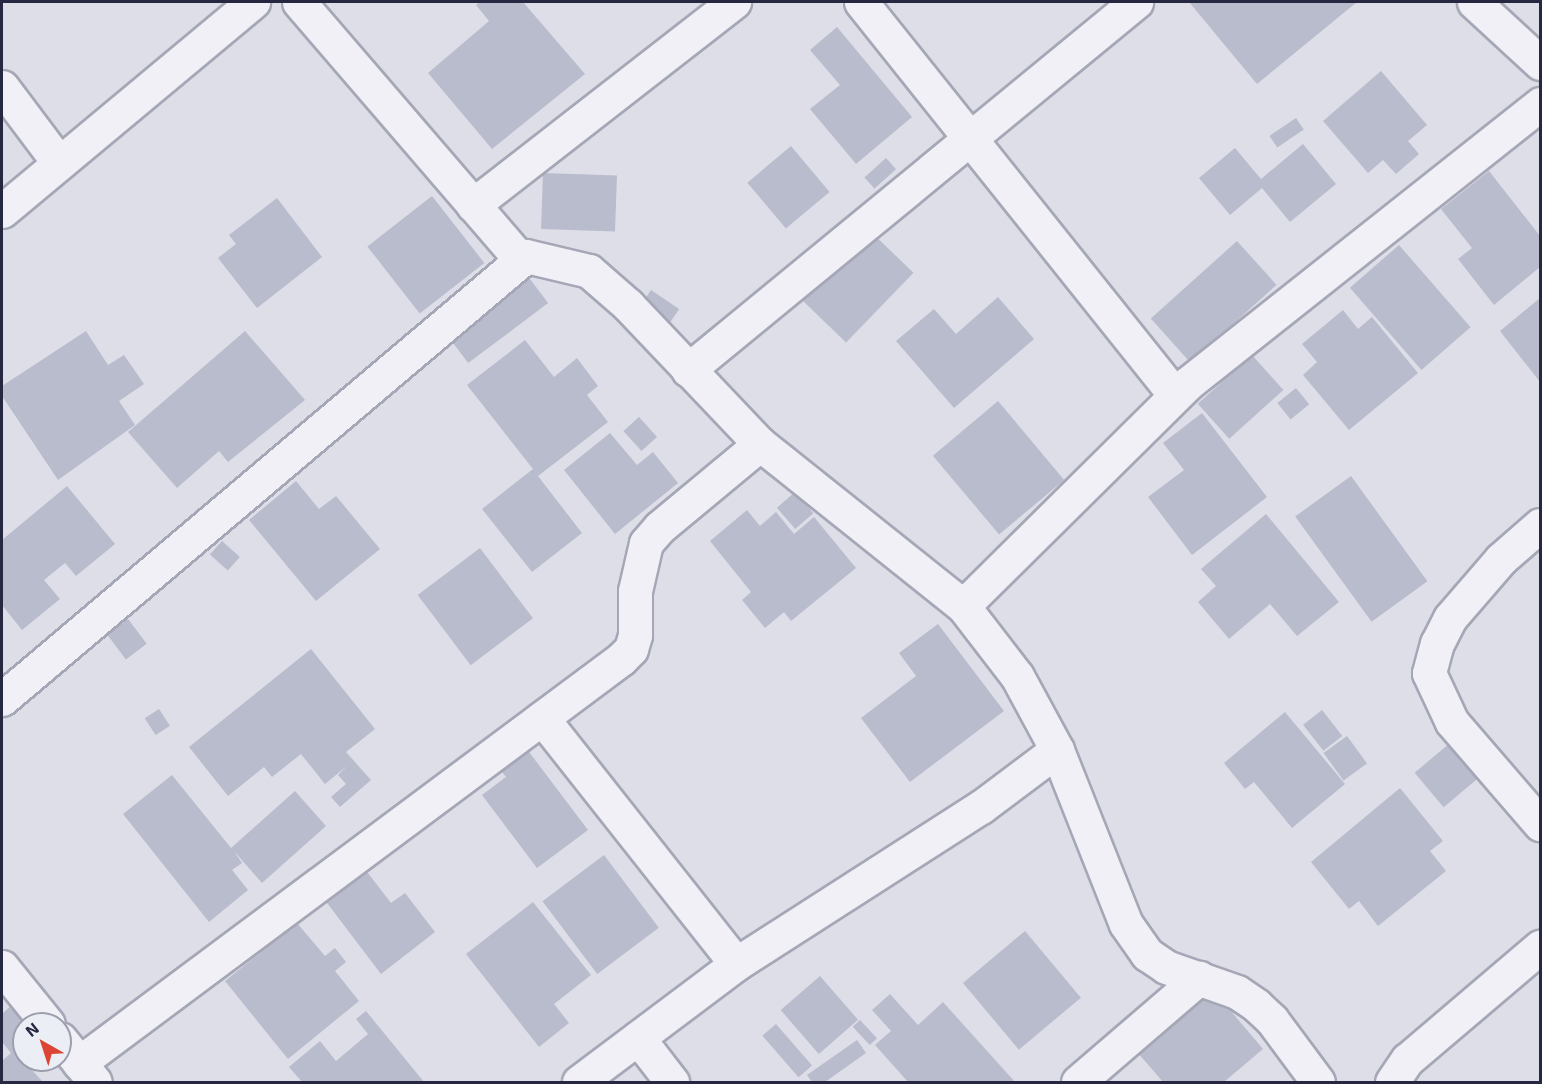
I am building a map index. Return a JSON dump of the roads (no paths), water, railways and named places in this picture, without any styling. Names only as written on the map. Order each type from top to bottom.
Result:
[{"type":"street","points":[[2,211],[253,2]]},
{"type":"street","points":[[299,2],[521,260]]},
{"type":"street","points":[[473,205],[734,2]]},
{"type":"street","points":[[861,2],[1175,395]]},
{"type":"street","points":[[688,370],[1136,2]]},
{"type":"street","points":[[1474,2],[1540,63]]},
{"type":"street","points":[[2,87],[59,163]]},
{"type":"street","points":[[963,606],[1175,395],[1540,104]]},
{"type":"street","points":[[2,699],[526,256],[589,271],[628,305],[760,444],[963,606],[1017,676],[1057,750],[1126,924],[1154,961],[1237,992],[1256,1005],[1272,1020],[1318,1083]]},
{"type":"street","points":[[78,1062],[542,718],[631,648],[641,559],[653,534],[760,444]]},
{"type":"street","points":[[1540,525],[1501,559],[1450,618],[1437,643],[1429,673],[1452,722],[1540,824]]},
{"type":"street","points":[[542,718],[736,964]]},
{"type":"street","points":[[579,1083],[736,964],[981,807],[1057,750]]},
{"type":"street","points":[[1392,1083],[1407,1060],[1540,946]]},
{"type":"street","points":[[1078,1083],[1200,978]]},
{"type":"street","points":[[5,979],[37,1012]]},
{"type":"street","points":[[638,1038],[672,1083]]}]
